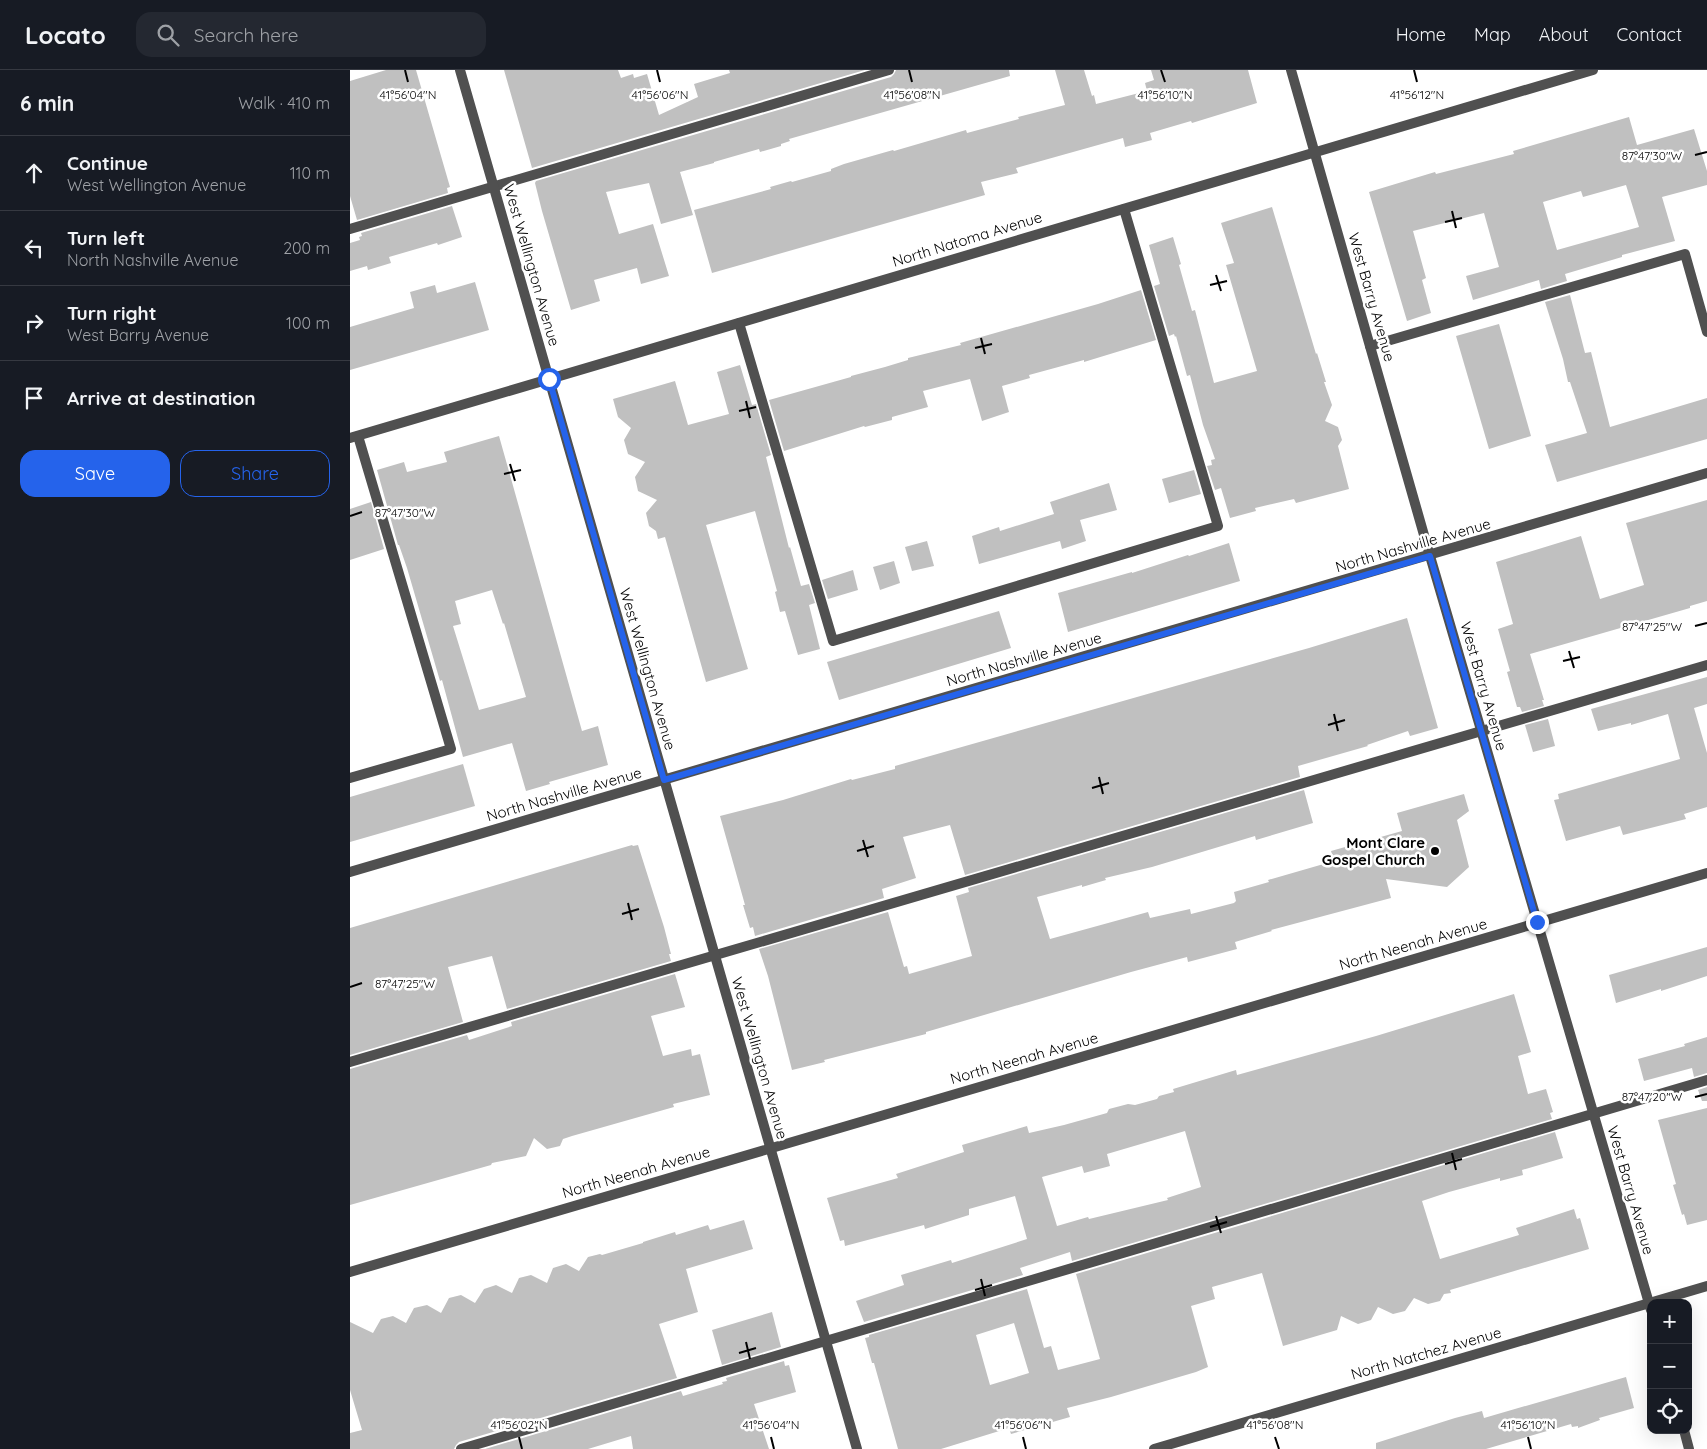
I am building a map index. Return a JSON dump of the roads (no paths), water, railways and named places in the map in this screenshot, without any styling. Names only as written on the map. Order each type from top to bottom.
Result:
[{"type":"street","name":"West Wellington Avenue","points":[[460,70],[857,1449]]},
{"type":"street","points":[[350,229],[889,70]]},
{"type":"street","name":"West Barry Avenue","points":[[1291,70],[1430,556],[1648,1299]]},
{"type":"street","name":"North Natoma Avenue","points":[[354,437],[1593,70]]},
{"type":"street","points":[[739,323],[833,641],[870,630],[1218,526],[1124,208]]},
{"type":"street","points":[[1370,346],[1685,254],[1707,332]]},
{"type":"street","points":[[350,778],[451,748],[354,437]]},
{"type":"street","name":"North Nashville Avenue","points":[[350,872],[1707,473]]},
{"type":"street","points":[[350,1062],[1707,665]]},
{"type":"street","name":"North Neenah Avenue","points":[[350,1272],[1707,873]]},
{"type":"street","points":[[461,1449],[1707,1080]]},
{"type":"street","name":"North Natchez Avenue","points":[[1670,1299],[1707,1286]]},
{"type":"street","name":"North Natchez Avenue","points":[[1154,1449],[1647,1307]]},
{"type":"street","points":[[1685,1434],[1689,1449]]},
{"type":"place","name":"Mont Clare Gospel Church","points":[[1435,851]]}]
